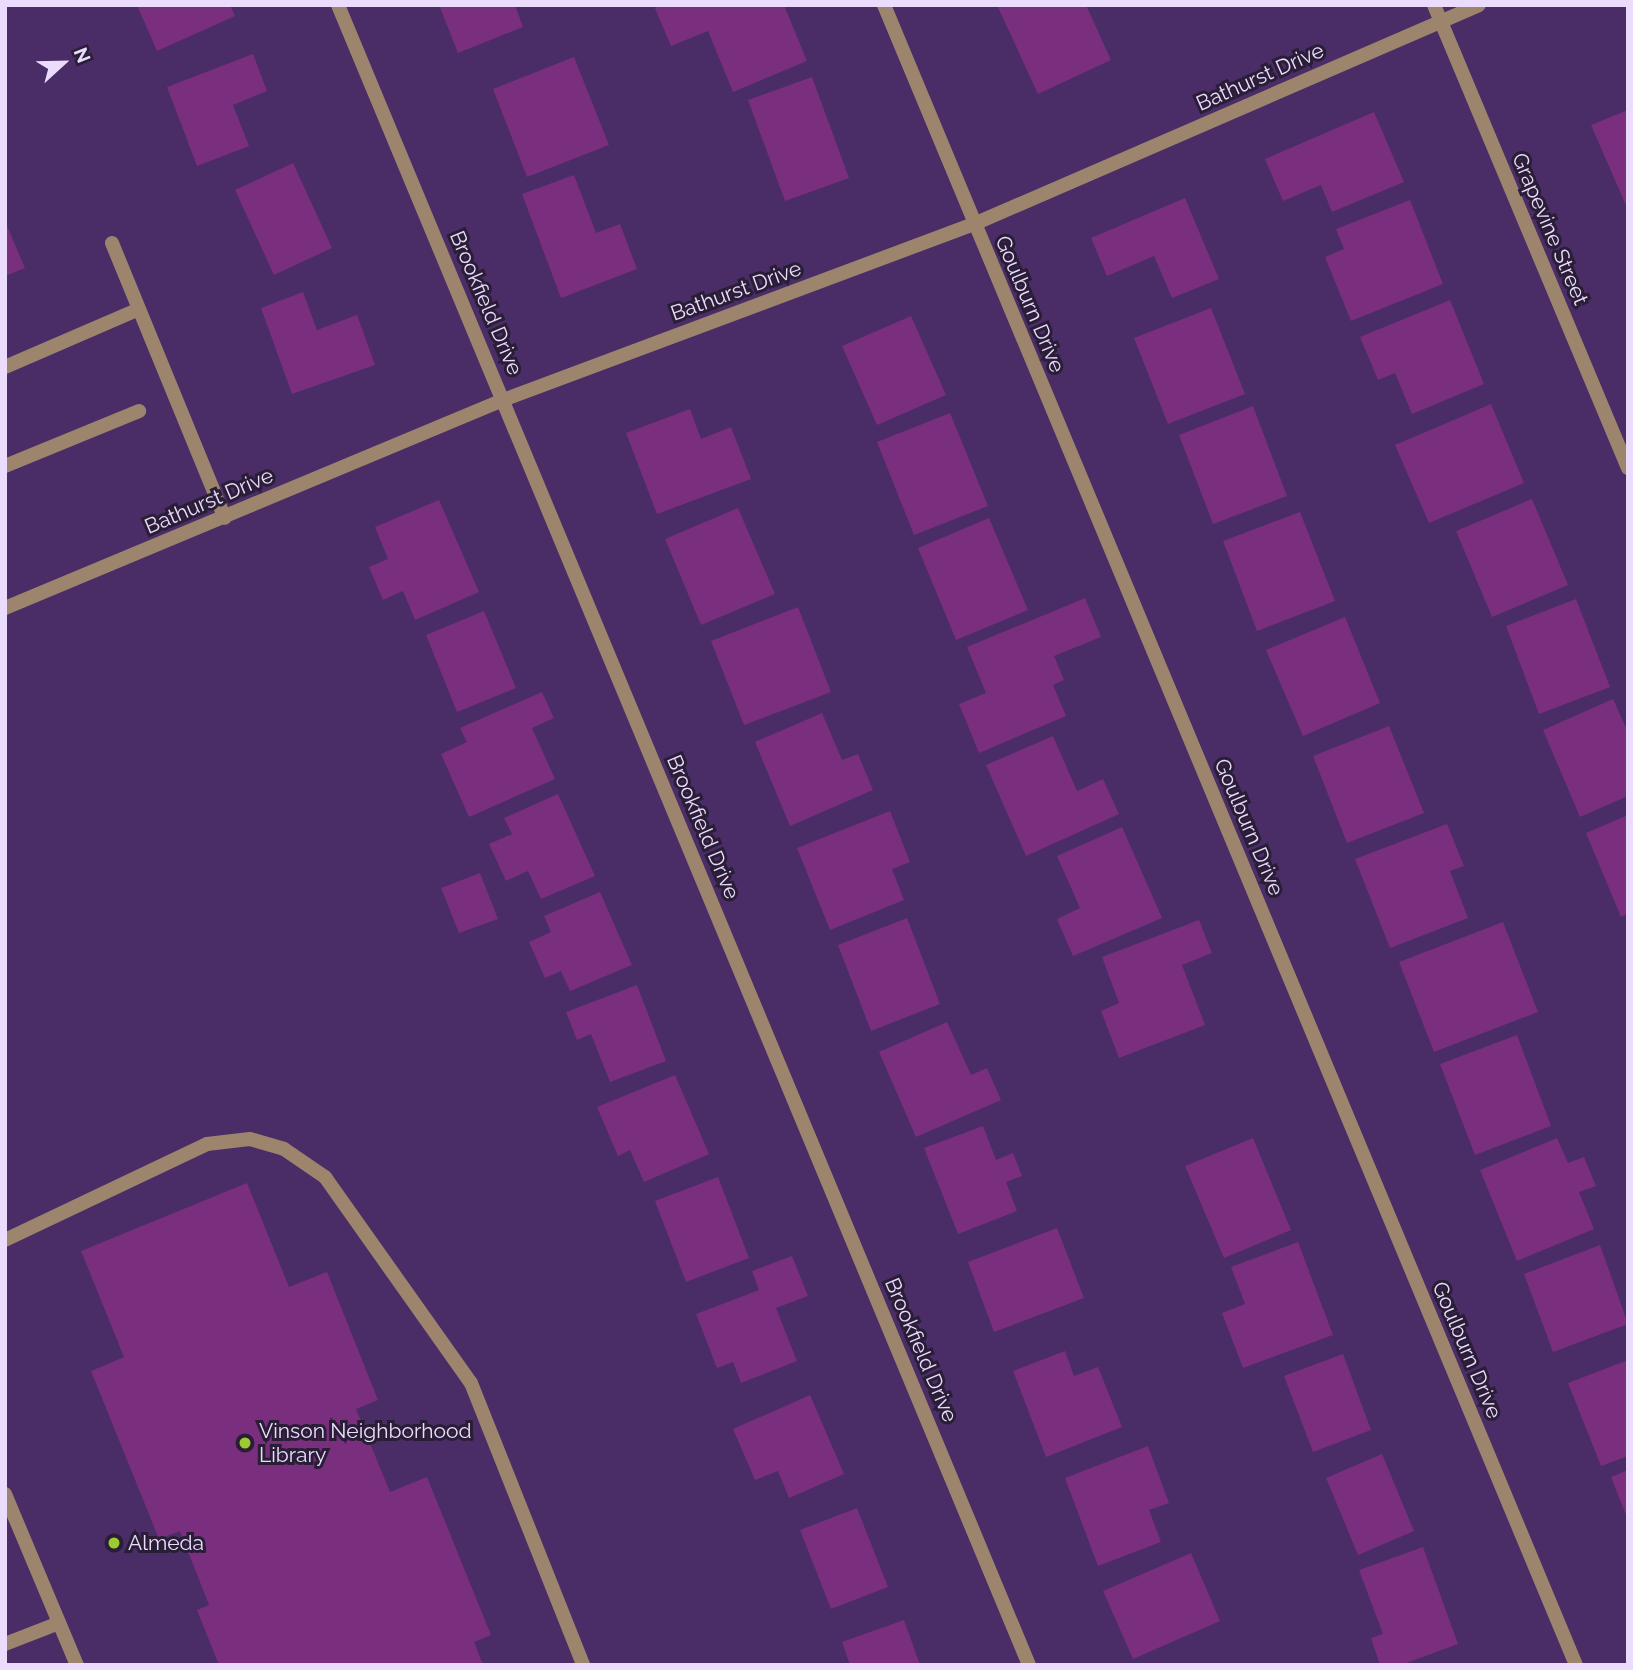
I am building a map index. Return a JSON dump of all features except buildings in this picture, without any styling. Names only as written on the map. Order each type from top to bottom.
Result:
[{"type":"street","name":"Brookfield Drive","points":[[338,5],[1029,1665]]},
{"type":"street","name":"Goulburn Drive","points":[[884,5],[1576,1665]]},
{"type":"street","name":"Grapevine Street","points":[[1433,5],[1628,468]]},
{"type":"street","name":"Bathurst Drive","points":[[5,608],[503,400],[974,224],[1479,5]]},
{"type":"street","points":[[113,243],[137,310],[225,518]]},
{"type":"street","points":[[5,367],[137,310]]},
{"type":"street","points":[[5,466],[138,411]]},
{"type":"street","points":[[5,1240],[206,1144],[250,1139],[284,1149],[325,1177],[471,1383],[583,1665]]},
{"type":"street","points":[[5,1494],[77,1665]]},
{"type":"street","points":[[5,1644],[59,1623]]},
{"type":"place","name":"Vinson Neighborhood Library","points":[[245,1443]]},
{"type":"place","name":"Almeda","points":[[114,1543]]}]
